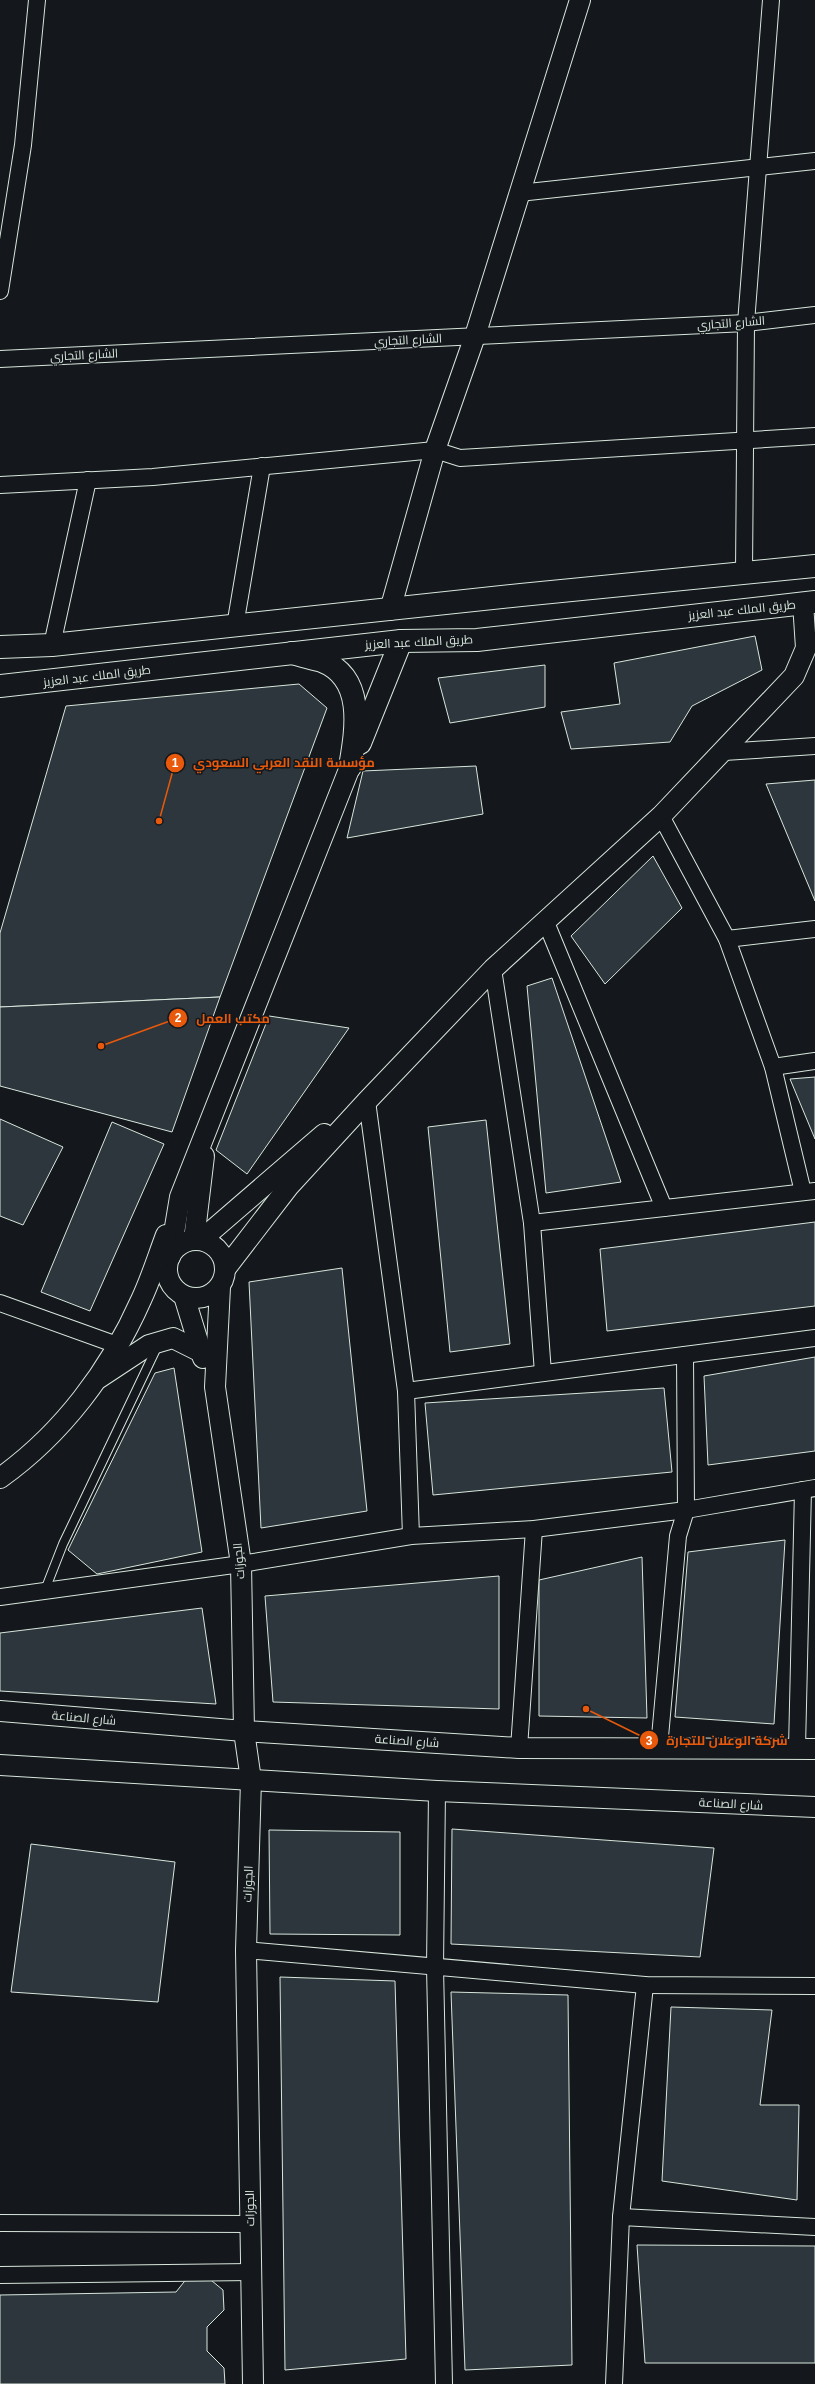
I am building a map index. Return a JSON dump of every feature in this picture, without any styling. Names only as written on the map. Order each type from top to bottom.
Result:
[{"type":"main road","points":[[0,647],[52,645],[521,595],[815,566]]},
{"type":"main road","name":"طريق الملك عبد العزيز","points":[[0,686],[401,641],[477,640],[809,603]]},
{"type":"main road","points":[[350,766],[401,641]]},
{"type":"main road","points":[[292,653],[323,662],[342,676],[353,696],[357,724],[350,766]]},
{"type":"street","points":[[0,291],[23,145],[37,0]]},
{"type":"street","points":[[390,610],[435,450],[476,336],[519,193],[580,0]]},
{"type":"street","points":[[744,573],[746,323],[771,0]]},
{"type":"street","points":[[519,193],[815,161]]},
{"type":"street","name":"الشارع التجاري","points":[[0,359],[746,323],[815,315]]},
{"type":"street","points":[[0,485],[88,480],[262,466],[435,450],[460,458],[815,436]]},
{"type":"street","points":[[235,626],[262,466]]},
{"type":"street","points":[[52,645],[88,480]]},
{"type":"street","points":[[215,1387],[220,1287],[226,1268],[289,1186],[492,969],[544,920],[661,816],[724,752],[794,676],[806,648],[809,603]]},
{"type":"street","points":[[724,752],[815,746]]},
{"type":"street","points":[[141,1301],[207,1127],[350,766]]},
{"type":"street","points":[[532,1223],[809,1191],[773,1067],[727,939],[661,816]]},
{"type":"street","points":[[544,920],[664,1208]]},
{"type":"street","points":[[727,939],[815,929]]},
{"type":"street","points":[[492,969],[532,1223],[543,1373]]},
{"type":"street","points":[[773,1067],[815,1060]]},
{"type":"street","points":[[198,1240],[298,1154],[367,1101]]},
{"type":"street","points":[[367,1101],[406,1391],[410,1536]]},
{"type":"street","points":[[198,1240],[207,1127]]},
{"type":"street","points":[[180,1197],[168,1261],[171,1284],[184,1296],[201,1352],[215,1387]]},
{"type":"street","points":[[0,1478],[32,1454],[74,1409],[96,1380],[141,1301],[182,1243],[198,1240],[211,1243],[219,1250],[226,1268]]},
{"type":"street","points":[[184,1296],[203,1298],[220,1287]]},
{"type":"street","points":[[0,1303],[117,1345]]},
{"type":"street","points":[[96,1380],[149,1345],[174,1338],[201,1352]]},
{"type":"street","points":[[406,1391],[815,1338]]},
{"type":"street","points":[[659,1748],[678,1536],[686,1510],[685,1355]]},
{"type":"street","name":"الجوزات","points":[[215,1387],[241,1564],[244,1731],[251,1780],[246,1950],[253,2384]]},
{"type":"street","points":[[0,1597],[241,1564],[410,1536],[534,1529],[686,1510],[809,1489],[806,1748]]},
{"type":"street","points":[[519,1748],[534,1529]]},
{"type":"street","name":"شارع الصناعة","points":[[0,1711],[244,1731],[519,1748],[806,1748]]},
{"type":"street","name":"شارع الصناعة","points":[[0,1765],[437,1791],[815,1807]]},
{"type":"street","points":[[437,1791],[435,1967],[444,2384]]},
{"type":"street","points":[[246,1950],[645,1985],[815,1986]]},
{"type":"street","points":[[614,2384],[622,2217],[645,1985]]},
{"type":"street","points":[[622,2217],[815,2227]]},
{"type":"street","points":[[0,2222],[251,2224]]},
{"type":"street","points":[[0,2275],[251,2272]]},
{"type":"lane","points":[[45,1590],[63,1544],[160,1342]]},
{"type":"building","points":[[755,636],[762,670],[692,706],[670,742],[571,749],[561,712],[620,704],[614,663]]},
{"type":"building","points":[[545,665],[545,707],[450,723],[438,678]]},
{"type":"building","points":[[299,684],[327,708],[220,997],[0,1007],[0,933],[66,706]]},
{"type":"building","points":[[476,766],[483,814],[347,838],[363,771]]},
{"type":"building","points":[[815,780],[815,901],[766,784]]},
{"type":"building","points":[[653,856],[682,908],[605,984],[571,936]]},
{"type":"building","points":[[552,978],[621,1182],[546,1193],[527,986]]},
{"type":"building","points":[[220,997],[172,1132],[0,1086],[0,1007]]},
{"type":"building","points":[[269,1016],[349,1028],[247,1174],[216,1150]]},
{"type":"building","points":[[815,1077],[815,1139],[790,1079]]},
{"type":"building","points":[[0,1119],[63,1147],[23,1225],[0,1216]]},
{"type":"building","points":[[486,1120],[510,1344],[450,1352],[428,1127]]},
{"type":"building","points":[[112,1122],[164,1144],[90,1311],[41,1292]]},
{"type":"building","points":[[815,1222],[815,1306],[607,1331],[600,1249]]},
{"type":"building","points":[[342,1268],[367,1511],[261,1528],[249,1282]]},
{"type":"building","points":[[815,1357],[815,1451],[708,1465],[704,1376]]},
{"type":"building","points":[[174,1368],[202,1552],[97,1574],[68,1550],[155,1373]]},
{"type":"building","points":[[664,1388],[672,1472],[433,1495],[425,1403]]},
{"type":"building","points":[[785,1540],[774,1724],[675,1717],[688,1552]]},
{"type":"building","points":[[642,1557],[647,1718],[539,1716],[539,1580]]},
{"type":"building","points":[[499,1576],[499,1709],[273,1702],[265,1596]]},
{"type":"building","points":[[202,1608],[216,1704],[0,1691],[0,1633]]},
{"type":"building","points":[[452,1829],[714,1848],[700,1957],[451,1944]]},
{"type":"building","points":[[269,1830],[400,1832],[400,1935],[270,1934]]},
{"type":"building","points":[[31,1844],[175,1862],[158,2002],[11,1992]]},
{"type":"building","points":[[280,1977],[395,1981],[406,2359],[285,2370]]},
{"type":"building","points":[[451,1992],[568,1995],[572,2365],[465,2370]]},
{"type":"building","points":[[671,2007],[772,2010],[760,2105],[799,2105],[797,2200],[662,2181]]},
{"type":"building","points":[[637,2245],[815,2246],[815,2363],[645,2363]]},
{"type":"building","points":[[206,2276],[223,2290],[224,2310],[207,2327],[207,2351],[224,2368],[225,2384],[0,2384],[0,2295],[176,2292],[188,2277]]},
{"type":"place","name":"مؤسسة النقد العربي السعودي","points":[[159,821]]},
{"type":"place","name":"مكتب العمل","points":[[101,1046]]},
{"type":"place","name":"شركة الوعلان للتجارة","points":[[586,1709]]}]
